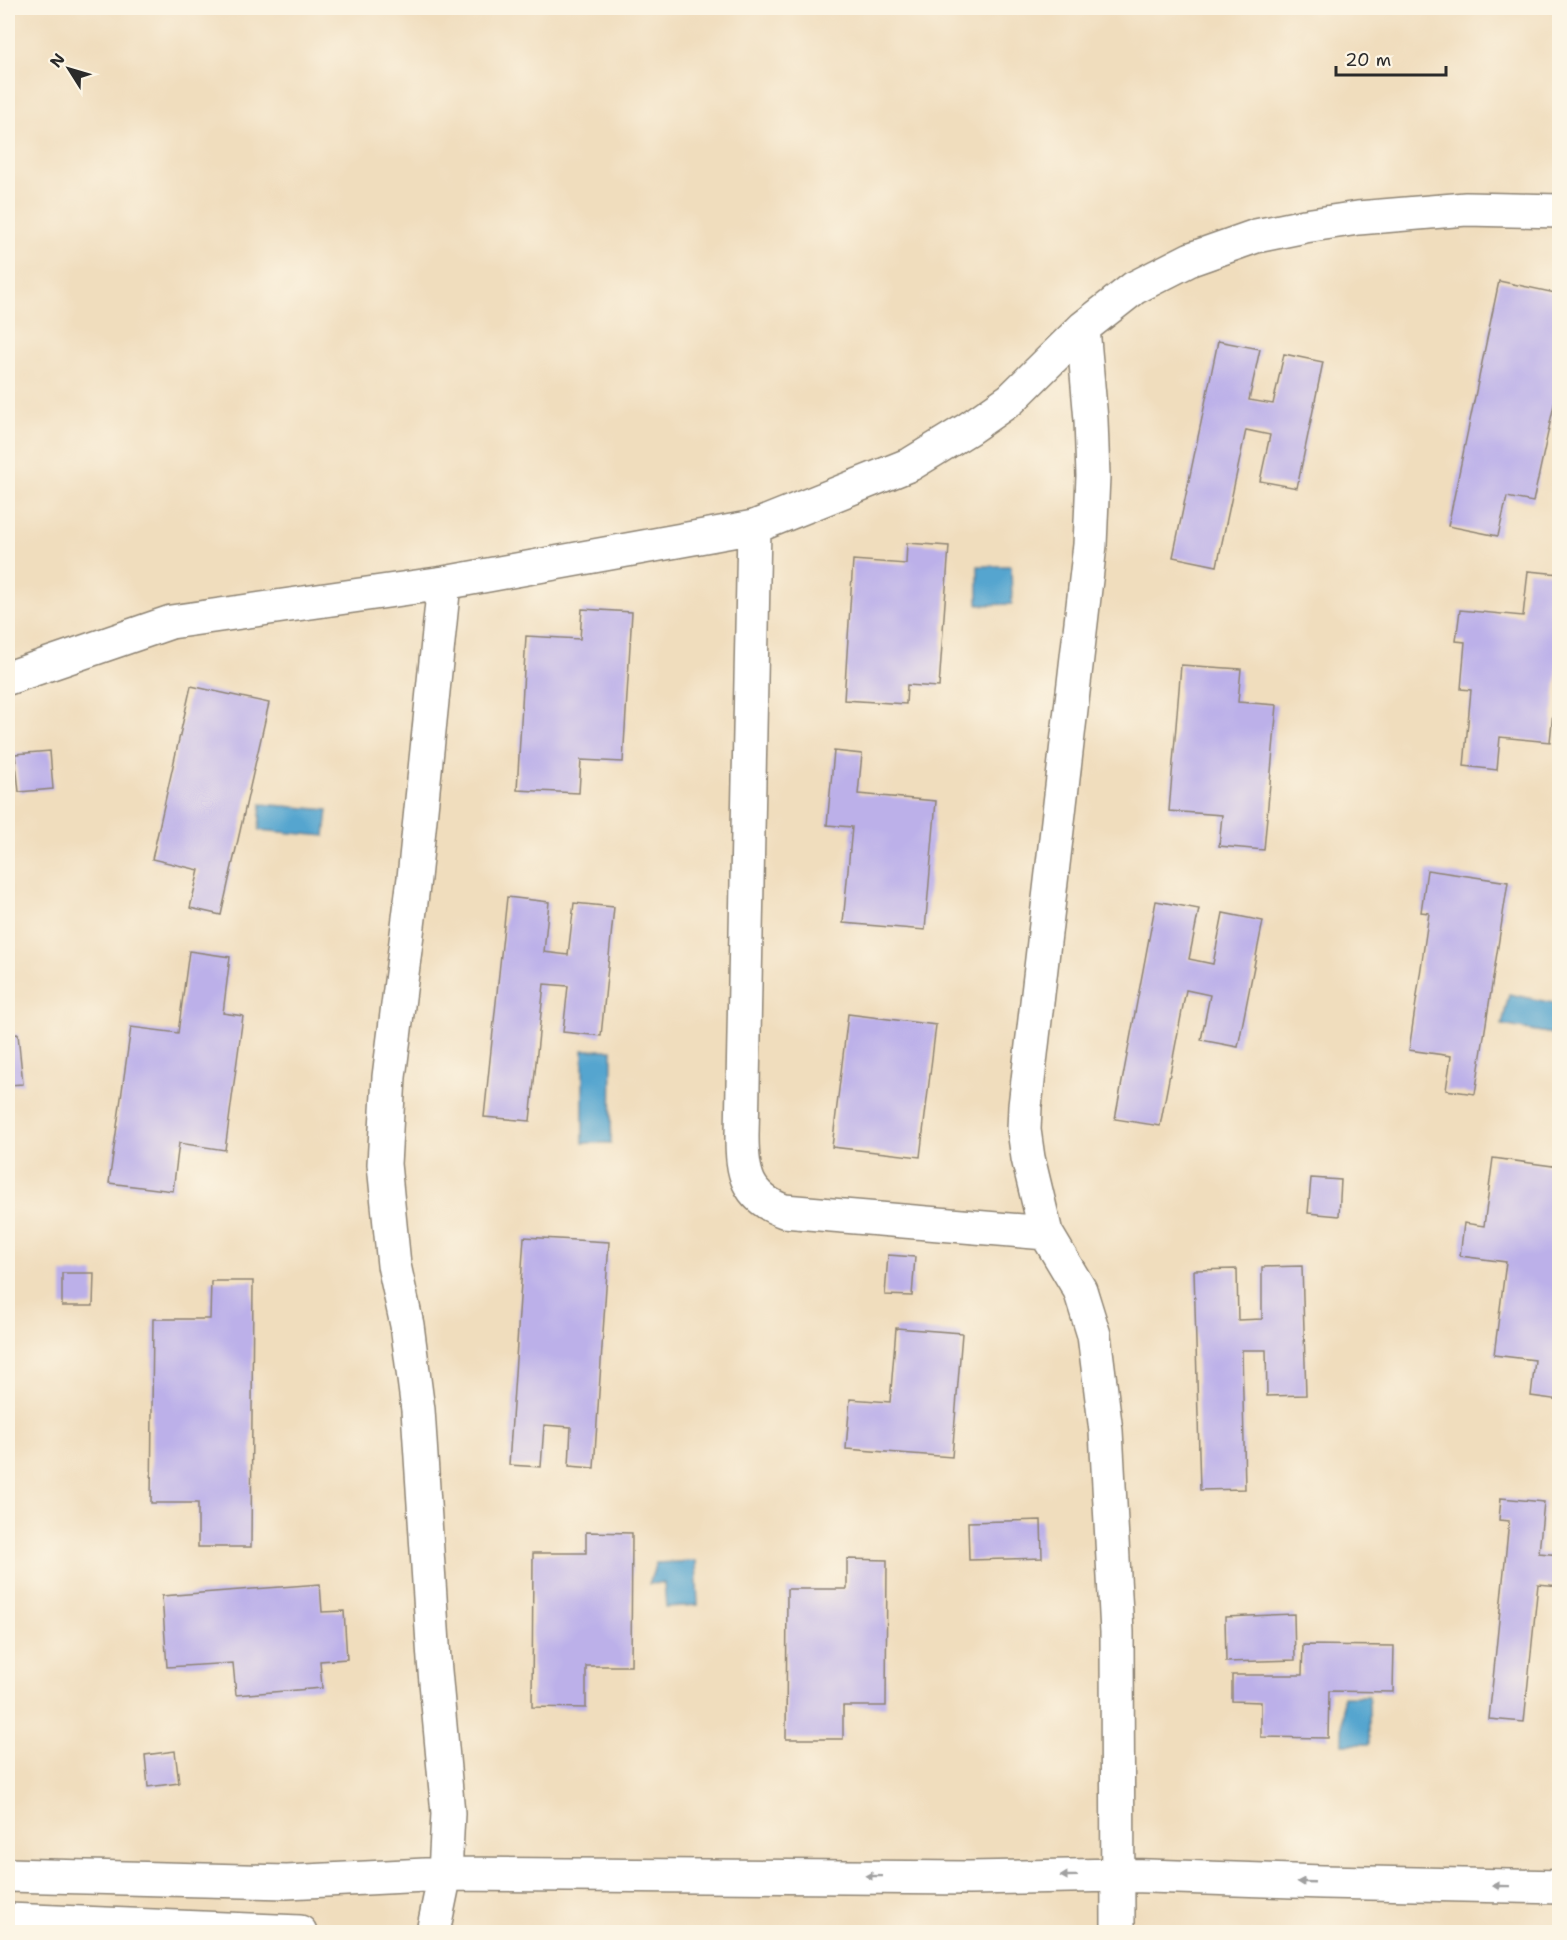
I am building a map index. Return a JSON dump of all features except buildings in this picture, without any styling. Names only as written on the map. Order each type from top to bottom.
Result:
[{"type":"street","points":[[8,678],[171,622],[444,583],[754,526],[911,464],[1011,399],[1083,328],[1134,288],[1191,259],[1256,236],[1305,226],[1380,216],[1466,209],[1560,211]]},
{"type":"street","points":[[1083,328],[1093,476],[1090,545],[1024,1130],[1028,1158],[1046,1233],[1080,1290],[1094,1335],[1107,1431],[1117,1632],[1118,1932]]},
{"type":"street","points":[[754,526],[742,1124],[745,1178],[756,1193],[771,1206],[784,1211],[1046,1233]]},
{"type":"street","points":[[433,1932],[445,1874],[448,1813],[434,1660],[418,1410],[406,1325],[394,1265],[384,1164],[389,1077],[414,878],[444,583]]},
{"type":"street","points":[[8,1875],[286,1882],[445,1874],[969,1878],[1119,1875],[1560,1887]]},
{"type":"street","points":[[8,1920],[300,1932]]},
{"type":"water","points":[[978,566],[1011,566],[1012,604],[978,605]]},
{"type":"water","points":[[261,804],[328,810],[325,836],[259,830]]},
{"type":"water","points":[[1509,994],[1559,1004],[1559,1035],[1502,1025]]},
{"type":"water","points":[[583,1050],[612,1050],[611,1143],[583,1143]]},
{"type":"water","points":[[696,1561],[698,1605],[666,1607],[664,1583],[649,1584],[656,1563]]},
{"type":"water","points":[[1343,1696],[1369,1696],[1369,1744],[1342,1744]]}]
